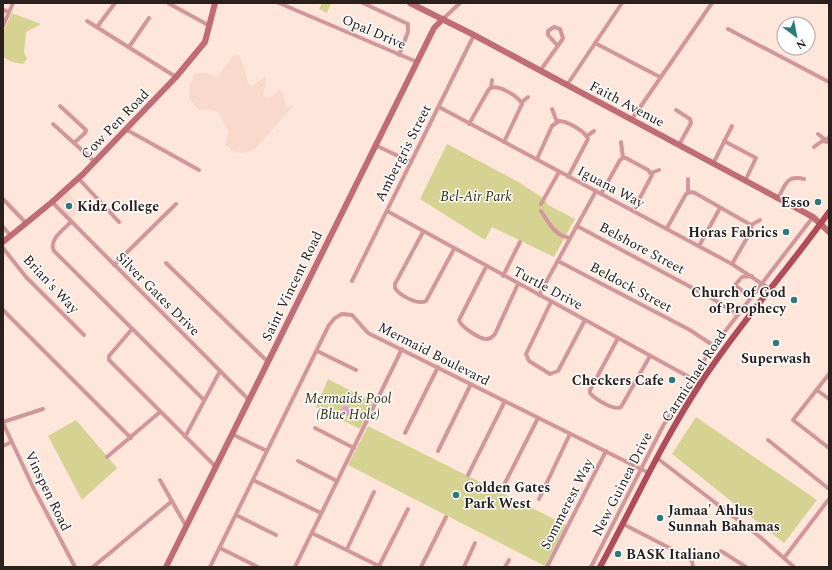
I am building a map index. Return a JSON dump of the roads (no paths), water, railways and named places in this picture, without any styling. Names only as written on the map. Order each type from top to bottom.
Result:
[{"type":"main road","name":"Carmichael Road","points":[[600,567],[657,458],[700,383],[770,288],[829,212]]},
{"type":"street","points":[[3,26],[13,3]]},
{"type":"street","points":[[97,27],[115,3]]},
{"type":"street","points":[[168,3],[210,26]]},
{"type":"street","name":"Cow Pen Road","points":[[3,242],[52,202],[95,162],[176,77],[204,45],[210,26],[214,3]]},
{"type":"street","name":"Opal Drive","points":[[279,3],[417,62]]},
{"type":"street","points":[[363,3],[408,24],[408,32],[399,55]]},
{"type":"street","name":"Faith Avenue","points":[[410,3],[474,34],[540,71],[814,217],[829,232]]},
{"type":"street","points":[[443,19],[460,3]]},
{"type":"street","points":[[567,85],[622,3]]},
{"type":"street","points":[[632,119],[712,3]]},
{"type":"street","points":[[3,10],[9,12]]},
{"type":"street","points":[[129,47],[149,18]]},
{"type":"street","name":"Saint Vincent Road","points":[[166,567],[434,28],[443,19]]},
{"type":"street","points":[[87,21],[176,77]]},
{"type":"street","points":[[540,71],[558,46],[562,39],[563,34],[558,28],[554,27],[548,31],[548,35],[558,46]]},
{"type":"street","points":[[728,29],[829,82]]},
{"type":"street","name":"Ambergris Street","points":[[352,281],[474,34]]},
{"type":"street","points":[[595,43],[660,77]]},
{"type":"street","points":[[469,124],[491,87],[492,80]]},
{"type":"street","points":[[491,87],[499,87],[522,102]]},
{"type":"street","points":[[504,142],[522,107],[522,102],[528,97]]},
{"type":"street","points":[[60,106],[85,129],[85,133],[74,143]]},
{"type":"street","name":"Iguana Way","points":[[439,107],[732,264],[770,288]]},
{"type":"street","points":[[552,109],[557,122]]},
{"type":"street","points":[[676,110],[688,118],[691,123],[679,145]]},
{"type":"street","points":[[537,160],[552,126],[557,122],[564,122],[587,136]]},
{"type":"street","points":[[53,124],[95,162]]},
{"type":"street","points":[[713,164],[732,126]]},
{"type":"street","points":[[127,130],[199,170]]},
{"type":"street","points":[[587,136],[594,131]]},
{"type":"street","points":[[818,134],[828,140]]},
{"type":"street","points":[[568,177],[587,143],[587,136]]},
{"type":"street","points":[[814,148],[822,141],[828,140]]},
{"type":"street","points":[[724,141],[755,157],[755,161],[745,181]]},
{"type":"street","points":[[601,194],[623,158],[621,142]]},
{"type":"street","points":[[375,145],[411,162]]},
{"type":"street","points":[[623,158],[651,173],[659,170]]},
{"type":"street","points":[[541,204],[559,172]]},
{"type":"street","points":[[633,211],[652,179],[651,173]]},
{"type":"street","points":[[78,178],[119,222]]},
{"type":"street","points":[[778,198],[790,178],[804,179]]},
{"type":"street","points":[[666,228],[688,192],[688,179]]},
{"type":"street","points":[[539,295],[596,191]]},
{"type":"street","points":[[688,192],[695,193],[751,225]]},
{"type":"street","points":[[3,199],[26,223]]},
{"type":"street","name":"Silver Gates Drive","points":[[52,202],[249,400]]},
{"type":"street","points":[[114,265],[176,204]]},
{"type":"street","points":[[698,246],[720,208]]},
{"type":"street","name":"Turtle Drive","points":[[387,211],[700,383]]},
{"type":"street","points":[[541,211],[554,231],[559,235],[570,238]]},
{"type":"street","name":"New Guinea Drive","points":[[591,567],[642,470],[663,426],[693,378],[714,346],[814,217]]},
{"type":"street","points":[[751,225],[760,220]]},
{"type":"street","points":[[71,222],[53,241],[53,250],[204,400]]},
{"type":"street","points":[[732,264],[751,231],[751,225]]},
{"type":"street","name":"Belshore Street","points":[[577,226],[713,299],[738,315]]},
{"type":"street","points":[[3,227],[11,236]]},
{"type":"street","points":[[423,232],[395,284],[395,288],[400,294],[420,303],[427,300],[454,249]]},
{"type":"street","points":[[503,276],[520,242]]},
{"type":"street","name":"Brian's Way","points":[[3,248],[26,277],[84,335]]},
{"type":"street","name":"Beldock Street","points":[[558,261],[690,330],[714,346]]},
{"type":"street","points":[[166,263],[268,362]]},
{"type":"street","points":[[486,266],[460,319],[460,324],[464,328],[485,339],[493,336],[518,284]]},
{"type":"street","points":[[751,298],[735,285],[742,277],[752,276]]},
{"type":"street","points":[[551,302],[526,354],[529,361],[550,374],[558,372],[585,320]]},
{"type":"street","points":[[3,310],[130,438]]},
{"type":"street","name":"Mermaid Boulevard","points":[[210,567],[331,323],[337,316],[345,313],[354,317],[368,333],[649,473]]},
{"type":"street","points":[[132,329],[109,356],[109,360],[216,467]]},
{"type":"street","points":[[618,338],[590,390],[590,393],[594,397],[618,409],[622,406],[650,356]]},
{"type":"street","points":[[295,567],[402,350]]},
{"type":"street","points":[[317,351],[356,370]]},
{"type":"street","points":[[405,433],[438,367]]},
{"type":"street","points":[[185,437],[220,371]]},
{"type":"street","points":[[829,374],[793,420],[829,448]]},
{"type":"street","points":[[438,451],[471,384]]},
{"type":"street","points":[[817,390],[829,399]]},
{"type":"street","points":[[468,475],[505,401]]},
{"type":"street","points":[[3,423],[43,409]]},
{"type":"street","points":[[107,457],[160,412]]},
{"type":"street","points":[[505,483],[538,418]]},
{"type":"street","name":"Vinspen Road","points":[[3,423],[33,487],[75,567]]},
{"type":"street","points":[[315,428],[354,448]]},
{"type":"street","points":[[232,434],[267,451]]},
{"type":"street","points":[[540,499],[570,434]]},
{"type":"street","points":[[768,440],[829,489]]},
{"type":"street","points":[[3,446],[12,442]]},
{"type":"street","name":"Sommerest Way","points":[[547,567],[606,451]]},
{"type":"street","points":[[657,458],[760,537],[794,567]]},
{"type":"street","points":[[298,461],[337,481]]},
{"type":"street","points":[[160,480],[186,526]]},
{"type":"street","points":[[253,480],[321,513]]},
{"type":"street","points":[[347,549],[374,492]]},
{"type":"street","points":[[784,558],[829,499]]},
{"type":"street","points":[[93,567],[172,501]]},
{"type":"street","points":[[312,533],[380,566],[408,509]]},
{"type":"street","points":[[236,515],[276,535]]},
{"type":"street","points":[[421,567],[446,517]]},
{"type":"street","points":[[623,524],[688,558],[692,561],[693,567]]},
{"type":"street","points":[[464,567],[475,543]]},
{"type":"street","points":[[220,548],[258,567]]},
{"type":"street","points":[[721,551],[746,567]]},
{"type":"street","points":[[505,567],[509,560]]},
{"type":"place","name":"Esso","points":[[818,202]]},
{"type":"place","name":"Kidz College","points":[[69,206]]},
{"type":"place","name":"Horas Fabrics","points":[[786,232]]},
{"type":"place","name":"Church of God of Prophecy","points":[[794,300]]},
{"type":"place","name":"Superwash","points":[[776,343]]},
{"type":"place","name":"Checkers Cafe","points":[[672,380]]},
{"type":"place","name":"Golden Gates Park West","points":[[456,495]]},
{"type":"place","name":"Jamaa' Ahlus Sunnah Bahamas","points":[[660,518]]},
{"type":"place","name":"BASK Italiano","points":[[618,554]]},
{"type":"park label","name":"Bel-Air Park","points":[[476,196]]},
{"type":"park label","name":"Mermaids Pool (Blue Hole)","points":[[348,406]]}]
